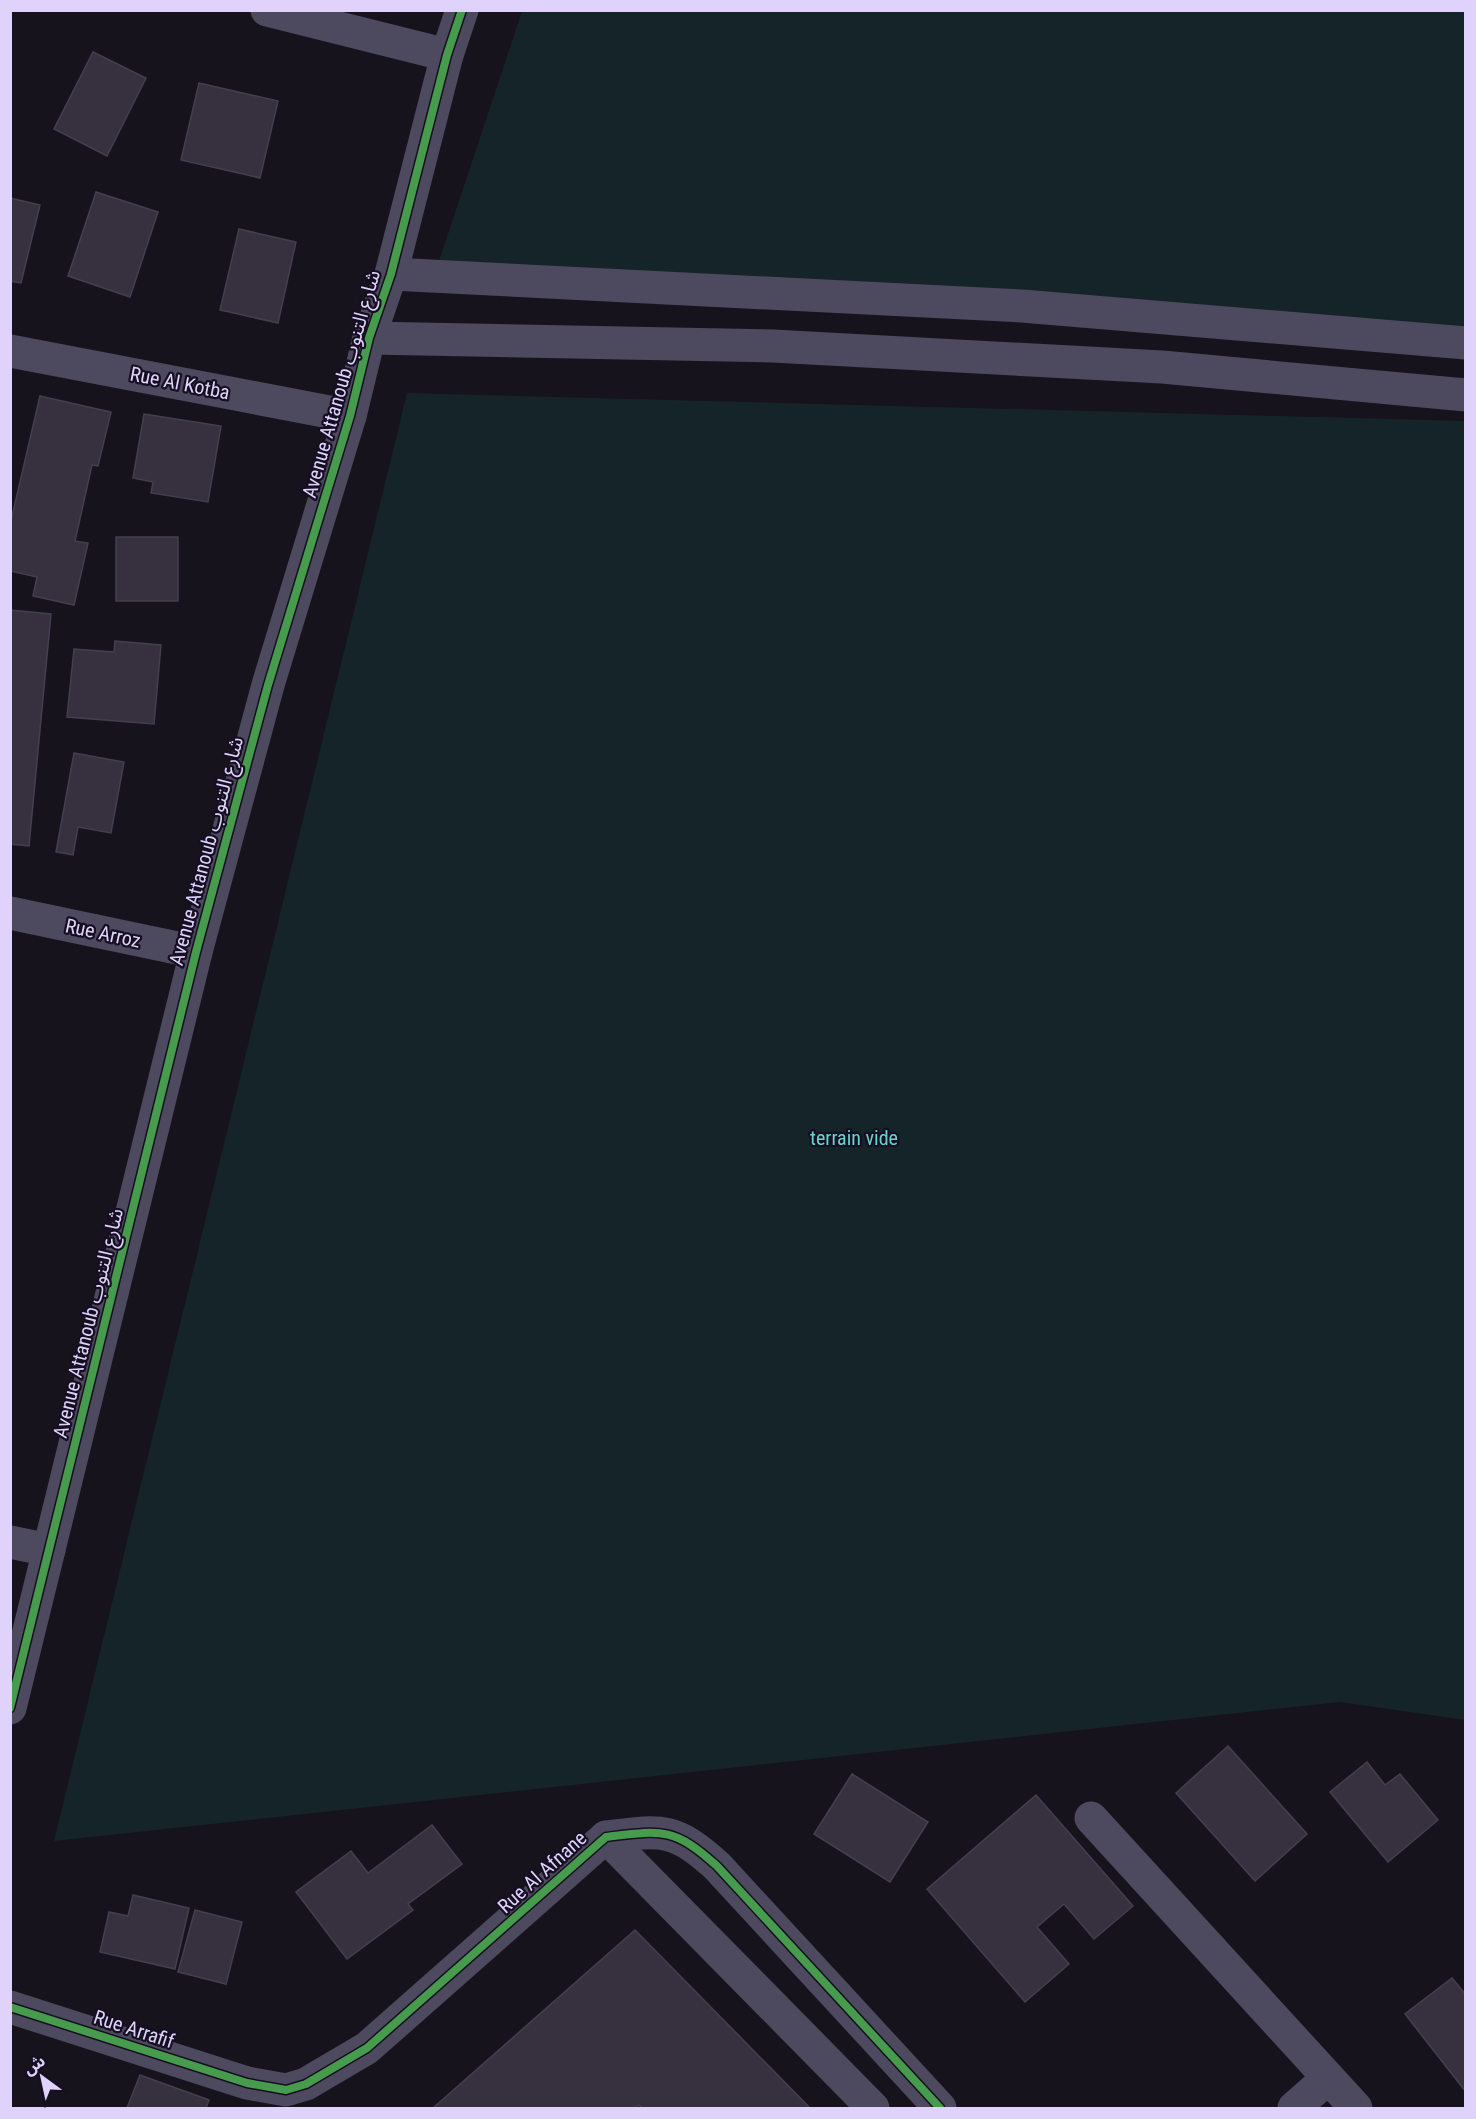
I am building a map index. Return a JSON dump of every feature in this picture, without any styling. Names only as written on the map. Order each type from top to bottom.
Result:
[{"type":"street","points":[[267,10],[447,55]]},
{"type":"street","name":"Avenue Attanoub شارع التنوب","points":[[10,1708],[196,952],[268,685],[350,416],[369,338],[391,274],[447,55],[462,10]]},
{"type":"street","points":[[391,274],[1022,306],[1466,343]]},
{"type":"street","points":[[369,338],[820,349],[1162,367],[1466,395]]},
{"type":"street","name":"Rue Al Kotba","points":[[10,351],[350,416]]},
{"type":"street","name":"Rue Arroz","points":[[10,913],[196,952]]},
{"type":"street","points":[[10,1542],[49,1550]]},
{"type":"street","points":[[1090,1818],[1356,2109]]},
{"type":"street","name":"Rue Al Afnane","points":[[244,2096],[286,2090],[306,2084],[367,2048],[606,1838],[646,1832],[667,1834],[691,1842],[717,1866],[940,2109]]},
{"type":"street","name":"Rue Al Afnane","points":[[606,1838],[873,2109]]},
{"type":"street","name":"Rue Arrafif","points":[[10,2007],[244,2096]]},
{"type":"street","points":[[1294,2109],[1327,2079]]},
{"type":"green space","points":[[522,11],[1465,11],[1465,338],[434,276]]},
{"type":"green space","name":"terrain vide","points":[[407,393],[1465,421],[1465,1720],[1340,1702],[54,1841]]},
{"type":"building","points":[[93,52],[146,78],[107,156],[54,129]]},
{"type":"building","points":[[199,83],[278,101],[260,178],[181,160]]},
{"type":"building","points":[[96,192],[158,212],[130,297],[68,276]]},
{"type":"building","points":[[10,198],[40,205],[21,283],[10,281]]},
{"type":"building","points":[[239,229],[296,242],[278,323],[220,310]]},
{"type":"building","points":[[40,396],[111,412],[98,466],[92,465],[75,541],[88,543],[74,605],[33,596],[37,577],[10,571],[10,525]]},
{"type":"building","points":[[144,414],[221,426],[208,502],[151,493],[153,482],[133,478]]},
{"type":"building","points":[[116,537],[178,537],[178,601],[116,601]]},
{"type":"building","points":[[10,610],[51,614],[29,846],[10,844]]},
{"type":"building","points":[[115,641],[161,645],[154,724],[67,717],[74,649],[114,652]]},
{"type":"building","points":[[74,753],[124,762],[111,833],[78,827],[73,855],[56,852]]},
{"type":"building","points":[[1228,1746],[1307,1834],[1255,1881],[1176,1793]]},
{"type":"building","points":[[1367,1762],[1385,1785],[1400,1774],[1438,1820],[1388,1862],[1330,1792]]},
{"type":"building","points":[[852,1774],[928,1822],[890,1882],[814,1834]]},
{"type":"building","points":[[1036,1795],[1133,1906],[1094,1939],[1064,1904],[1037,1927],[1069,1964],[1025,2002],[927,1889]]},
{"type":"building","points":[[432,1825],[462,1864],[408,1904],[413,1910],[347,1959],[296,1892],[351,1851],[368,1873]]},
{"type":"building","points":[[133,1895],[189,1908],[175,1969],[100,1952],[109,1912],[128,1916]]},
{"type":"building","points":[[195,1910],[242,1922],[226,1984],[178,1972]]},
{"type":"building","points":[[635,1930],[810,2108],[642,2108],[639,2105],[635,2108],[433,2108]]},
{"type":"building","points":[[1452,1978],[1466,1995],[1466,2092],[1405,2014]]},
{"type":"building","points":[[140,2075],[209,2100],[206,2108],[127,2108]]},
{"type":"cycle path","points":[[10,1708],[196,952],[268,685],[350,416],[369,338],[391,274],[447,55],[462,10]]},
{"type":"cycle path","points":[[10,2007],[247,2083],[286,2090],[306,2084],[367,2048],[606,1837],[641,1833],[666,1834],[689,1844],[717,1866],[940,2108]]}]
